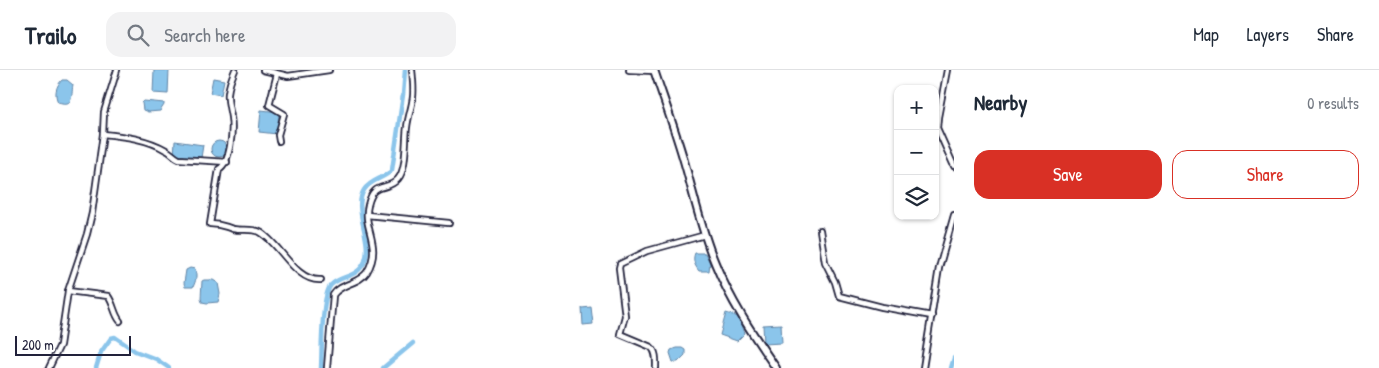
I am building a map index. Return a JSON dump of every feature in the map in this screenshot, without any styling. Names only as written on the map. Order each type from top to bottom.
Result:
[{"type":"street","points":[[49,368],[62,340],[68,291],[90,220],[103,134],[104,112],[117,70]]},
{"type":"street","points":[[234,70],[228,94],[232,128],[226,162],[219,169],[216,178],[210,224],[222,224],[233,229],[260,232],[303,275],[320,280]]},
{"type":"street","points":[[263,70],[293,76],[329,70]]},
{"type":"street","points":[[327,368],[333,295],[340,288],[364,276],[372,259],[374,245],[367,214],[368,204],[375,191],[398,179],[403,168],[407,125],[413,96],[412,70]]},
{"type":"street","points":[[630,70],[654,71],[670,114],[705,235],[720,276],[756,340],[776,368]]},
{"type":"street","points":[[947,70],[937,128],[954,166]]},
{"type":"street","points":[[277,74],[269,105],[284,114],[278,135],[279,141]]},
{"type":"street","points":[[103,134],[132,137],[141,140],[168,150],[172,156],[179,160],[226,162]]},
{"type":"street","points":[[367,214],[449,223]]},
{"type":"street","points":[[924,368],[939,268],[954,215]]},
{"type":"street","points":[[820,230],[825,262],[835,282],[839,296],[882,307],[932,316]]},
{"type":"street","points":[[656,368],[656,357],[651,347],[620,334],[625,316],[620,264],[647,251],[705,235]]},
{"type":"street","points":[[68,291],[108,296],[120,321]]},
{"type":"water","points":[[154,70],[169,70],[168,94],[153,93]]},
{"type":"water","points":[[213,78],[224,80],[221,95],[210,93]]},
{"type":"water","points":[[62,80],[67,80],[73,85],[71,100],[67,103],[58,102],[56,96],[57,87]]},
{"type":"water","points":[[144,101],[164,103],[164,105],[160,111],[148,112],[143,110],[142,103]]},
{"type":"water","points":[[261,110],[279,112],[277,134],[259,132]]},
{"type":"water","points":[[175,141],[203,145],[201,158],[174,155]]},
{"type":"water","points":[[216,141],[222,141],[227,146],[225,155],[216,157],[211,152],[211,146]]},
{"type":"water","points":[[695,253],[705,253],[710,263],[709,271],[699,271],[694,263]]},
{"type":"water","points":[[190,268],[195,269],[195,281],[193,287],[185,287],[186,270]]},
{"type":"water","points":[[213,280],[218,283],[220,294],[218,302],[202,302],[202,281]]},
{"type":"water","points":[[591,307],[593,324],[583,325],[582,308]]},
{"type":"water","points":[[726,313],[739,317],[745,333],[737,341],[720,335]]},
{"type":"water","points":[[781,324],[782,343],[764,344],[763,325]]},
{"type":"water","points":[[676,348],[685,350],[685,355],[678,362],[673,362],[670,353],[671,350]]},
{"type":"waterway","points":[[321,368],[325,300],[328,291],[335,282],[358,271],[362,267],[367,253],[360,206],[361,198],[367,186],[392,170],[405,70]]},
{"type":"waterway","points":[[96,368],[101,352],[111,338],[115,337],[135,351],[156,359],[169,368]]},
{"type":"waterway","points":[[383,368],[413,343]]},
{"type":"waterway","points":[[951,368],[954,358]]}]
